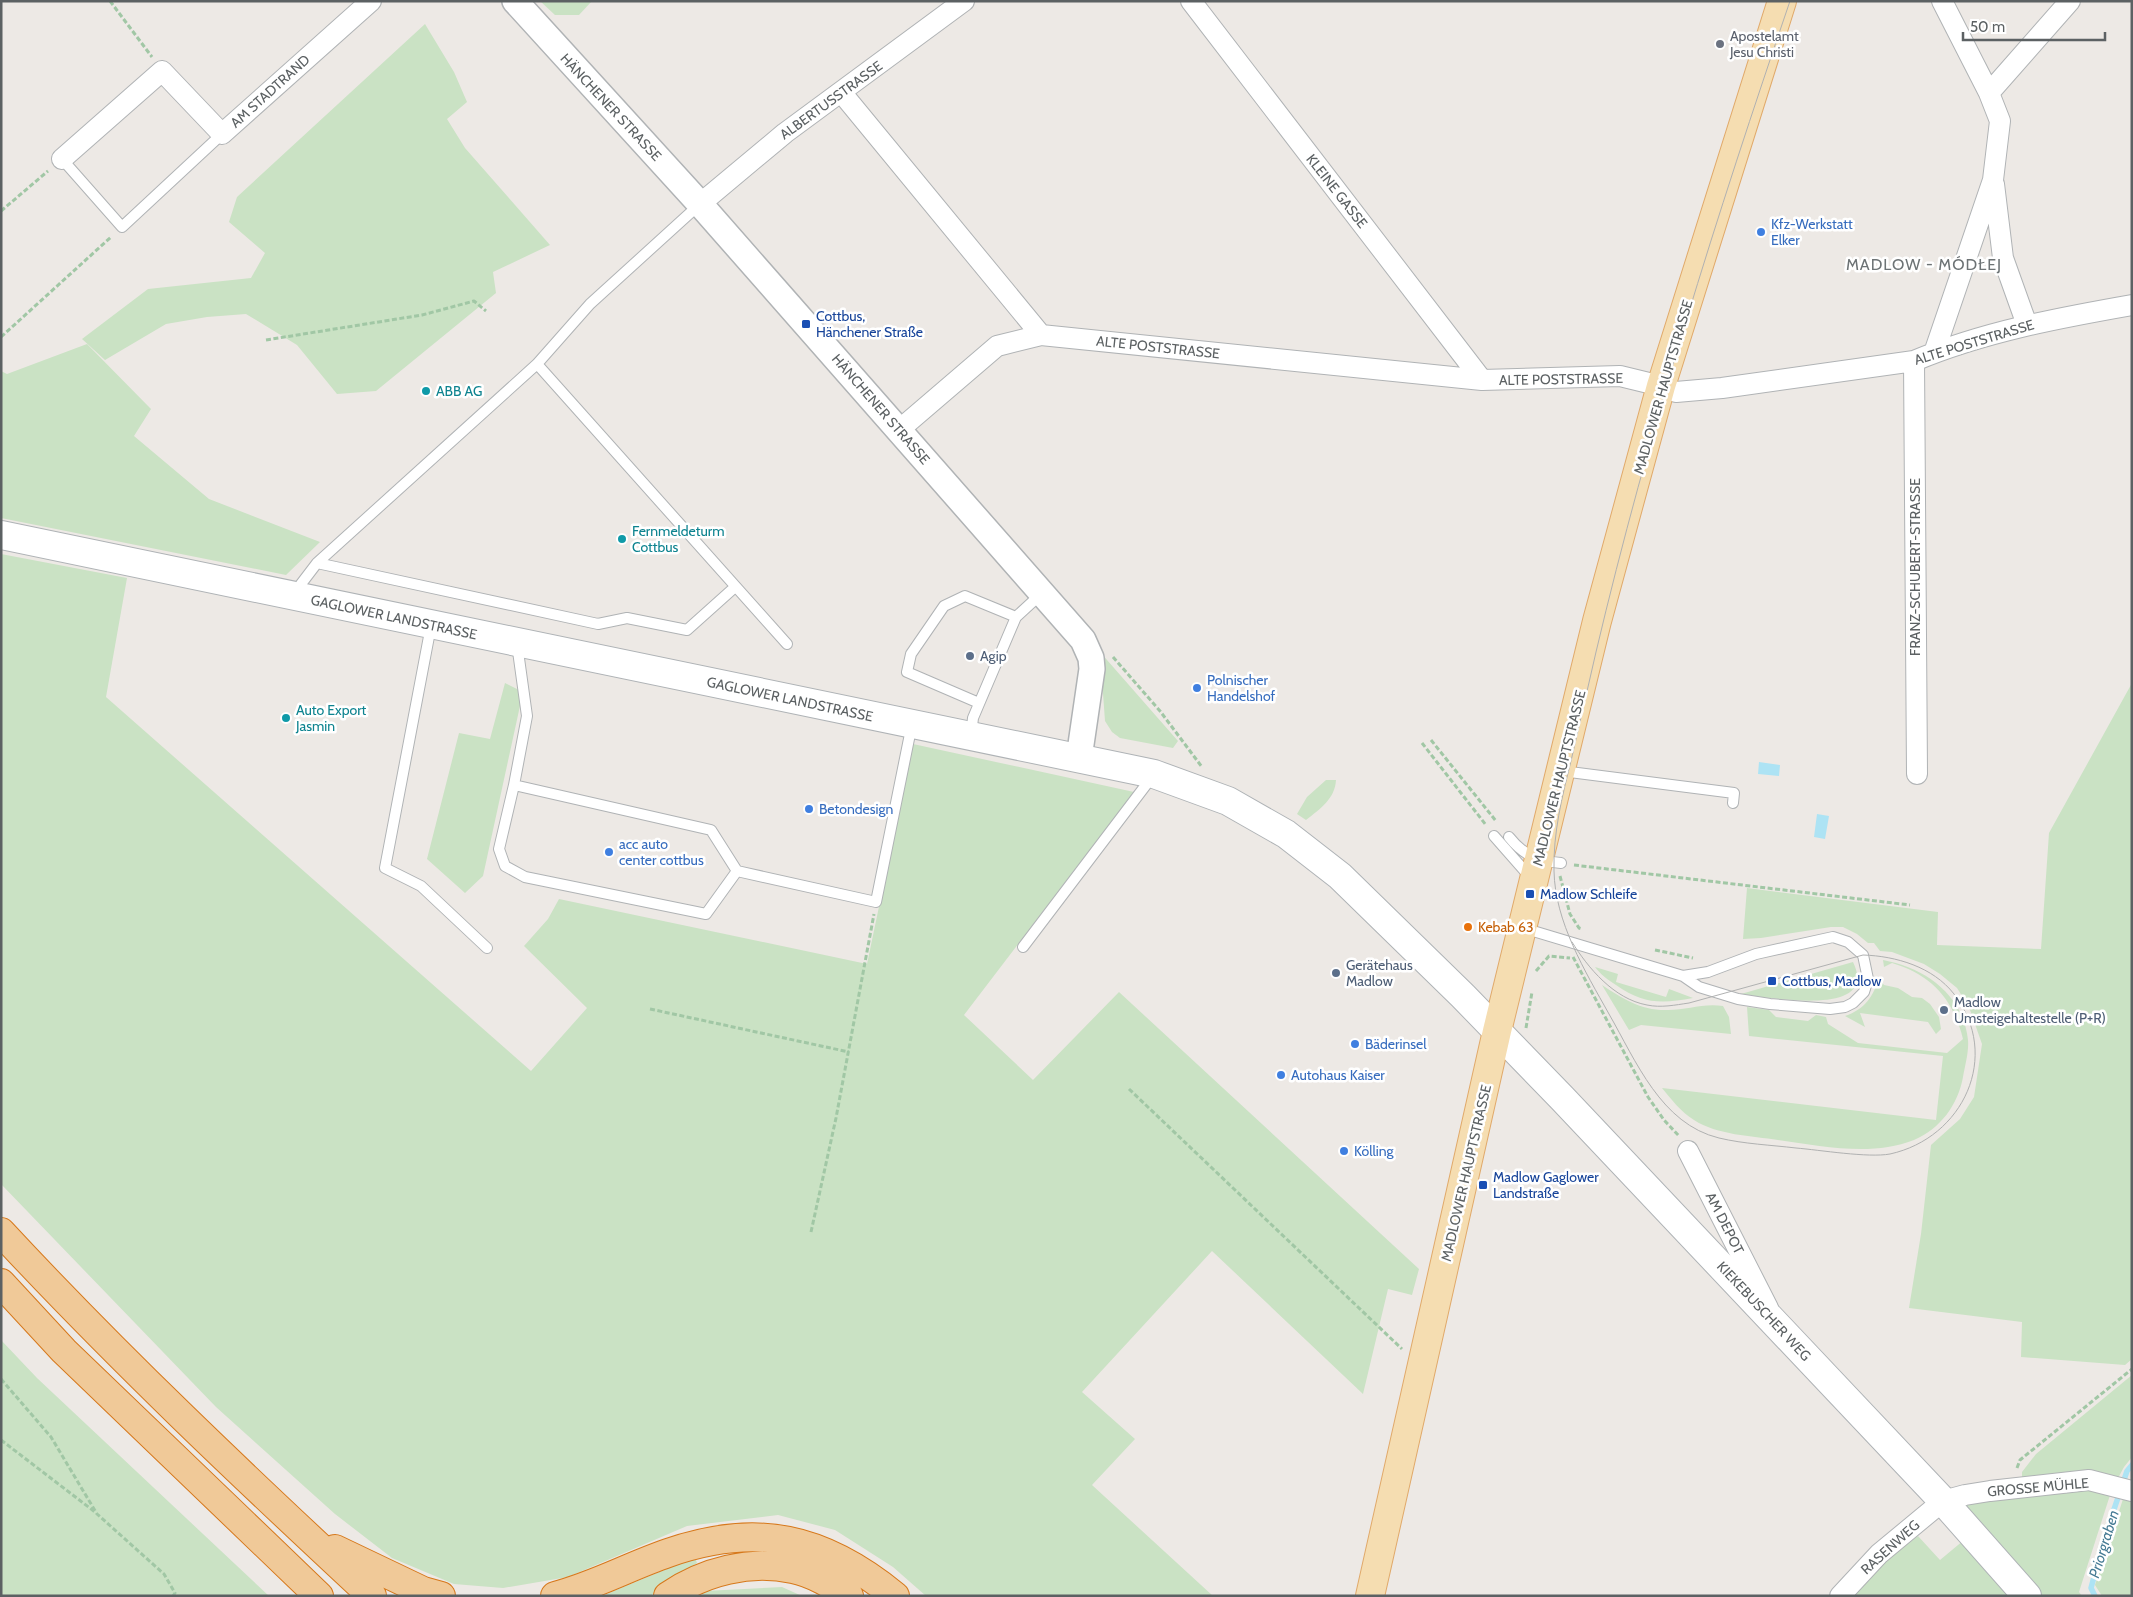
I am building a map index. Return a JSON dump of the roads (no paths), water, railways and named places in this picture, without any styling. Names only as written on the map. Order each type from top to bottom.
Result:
[{"type":"highway","points":[[1,1232],[76,1313],[307,1536],[372,1596]]},
{"type":"highway","points":[[1,1283],[64,1351],[319,1596]]},
{"type":"highway","points":[[307,1536],[414,1587],[441,1596]]},
{"type":"highway","points":[[555,1596],[596,1583],[668,1553],[724,1539],[750,1536],[786,1540],[821,1550],[851,1564],[895,1596]]},
{"type":"highway","points":[[668,1596],[705,1575],[736,1568],[764,1566],[794,1569],[825,1581],[849,1596]]},
{"type":"main road","name":"MADLOWER HAUPTSTRASSE","points":[[1370,1596],[1497,1031],[1522,928],[1544,868],[1561,771],[1597,621],[1661,386],[1779,2]]},
{"type":"main road","name":"GAGLOWER LANDSTRASSE","points":[[1,535],[1154,774],[1228,801],[1286,834],[1340,876],[1497,1031]]},
{"type":"main road","name":"KIEKEBUSCHER WEG","points":[[1497,1031],[1943,1501],[2027,1596]]},
{"type":"street","name":"AM STADTRAND","points":[[62,159],[162,71],[222,134],[371,1]]},
{"type":"street","name":"HÄNCHENER STRASSE","points":[[515,1],[700,204],[1083,640],[1091,658],[1092,670],[1079,758]]},
{"type":"street","name":"ALBERTUSSTRASSE","points":[[700,204],[785,134],[964,1]]},
{"type":"street","name":"KLEINE GASSE","points":[[1191,1],[1482,380]]},
{"type":"street","points":[[1934,353],[1993,180],[2000,121],[1989,92],[1942,1]]},
{"type":"street","points":[[1989,92],[2070,1]]},
{"type":"street","points":[[841,92],[1041,335]]},
{"type":"street","points":[[1993,180],[2003,258],[2027,325]]},
{"type":"street","name":"ALTE POSTSTRASSE","points":[[899,430],[997,346],[1041,335],[1482,380],[1620,376],[1661,386],[1676,392],[1722,388],[1914,361],[1934,353],[2027,325],[2132,305]]},
{"type":"street","name":"FRANZ-SCHUBERT-STRASSE","points":[[1914,361],[1917,774]]},
{"type":"street","name":"AM DEPOT","points":[[1688,1151],[1775,1323]]},
{"type":"street","name":"GROSSE MÜHLE","points":[[1943,1501],[1965,1495],[2089,1480],[2132,1491]]},
{"type":"street","name":"RASENWEG","points":[[1840,1596],[1879,1554],[1943,1501]]},
{"type":"lane","points":[[62,159],[122,227],[222,134]]},
{"type":"lane","points":[[298,597],[301,584],[318,564],[537,364],[590,304],[700,204]]},
{"type":"lane","points":[[537,364],[786,644]]},
{"type":"lane","points":[[318,564],[598,624],[627,618],[687,630],[735,586]]},
{"type":"lane","points":[[970,736],[973,718],[1016,617],[1042,593]]},
{"type":"lane","points":[[979,703],[907,672],[911,654],[944,606],[965,596],[1016,617]]},
{"type":"lane","points":[[431,625],[385,868],[421,886],[487,948]]},
{"type":"lane","points":[[517,643],[528,716],[499,849],[506,866],[525,877],[706,914],[737,871]]},
{"type":"lane","points":[[514,785],[710,830],[737,871],[876,902],[912,724]]},
{"type":"lane","points":[[1561,771],[1734,793],[1733,803]]},
{"type":"lane","points":[[1023,947],[1154,774]]},
{"type":"lane","points":[[1494,836],[1544,868]]},
{"type":"lane","points":[[1509,838],[1519,850],[1544,868]]},
{"type":"lane","points":[[1522,928],[1683,976],[1699,987],[1729,997],[1770,1004],[1830,1010],[1852,1003],[1864,992],[1868,979],[1862,955],[1848,942],[1834,937],[1756,954],[1708,972],[1683,976]]},
{"type":"water","points":[[1759,762],[1780,765],[1779,776],[1758,774]]},
{"type":"water","points":[[1817,814],[1829,816],[1825,839],[1814,837]]},
{"type":"waterway","name":"Priorgraben","points":[[2095,1596],[2091,1588],[2105,1536],[2127,1471],[2132,1465]]},
{"type":"tram line","points":[[1572,942],[1594,972],[1613,989],[1635,1002],[1657,1006],[1689,1003],[1863,955],[1888,958],[1913,965],[1925,970],[1945,985],[1954,994],[1968,1018],[1975,1043],[1974,1068],[1967,1091],[1955,1113],[1938,1131],[1916,1145],[1890,1154],[1857,1154],[1748,1143],[1719,1138],[1699,1131],[1681,1119],[1666,1105],[1640,1070],[1590,981],[1573,946],[1560,909],[1556,890],[1554,871],[1555,843],[1564,788],[1616,570],[1685,324],[1736,162],[1790,1]]},
{"type":"place","name":"Apostelamt Jesu Christi","points":[[1720,44]]},
{"type":"place","name":"Kfz-Werkstatt Elker","points":[[1761,232]]},
{"type":"place","name":"Cottbus, Hänchener Straße","points":[[806,324]]},
{"type":"place","name":"ABB AG","points":[[426,391]]},
{"type":"place","name":"Fernmeldeturm Cottbus","points":[[622,539]]},
{"type":"place","name":"Agip","points":[[970,656]]},
{"type":"place","name":"Polnischer Handelshof","points":[[1197,688]]},
{"type":"place","name":"Auto Export Jasmin","points":[[286,718]]},
{"type":"place","name":"Betondesign","points":[[809,809]]},
{"type":"place","name":"acc auto center cottbus","points":[[609,852]]},
{"type":"place","name":"Madlow Schleife","points":[[1530,894]]},
{"type":"place","name":"Kebab 63","points":[[1468,927]]},
{"type":"place","name":"Gerätehaus Madlow","points":[[1336,973]]},
{"type":"place","name":"Cottbus, Madlow","points":[[1772,981]]},
{"type":"place","name":"Madlow Umsteigehaltestelle (P+R)","points":[[1944,1010]]},
{"type":"place","name":"Bäderinsel","points":[[1355,1044]]},
{"type":"place","name":"Autohaus Kaiser","points":[[1281,1075]]},
{"type":"place","name":"Kölling","points":[[1344,1151]]},
{"type":"place","name":"Madlow Gaglower Landstraße","points":[[1483,1185]]},
{"type":"district","name":"MADLOW - MÓDŁEJ","points":[[1924,264]]}]
